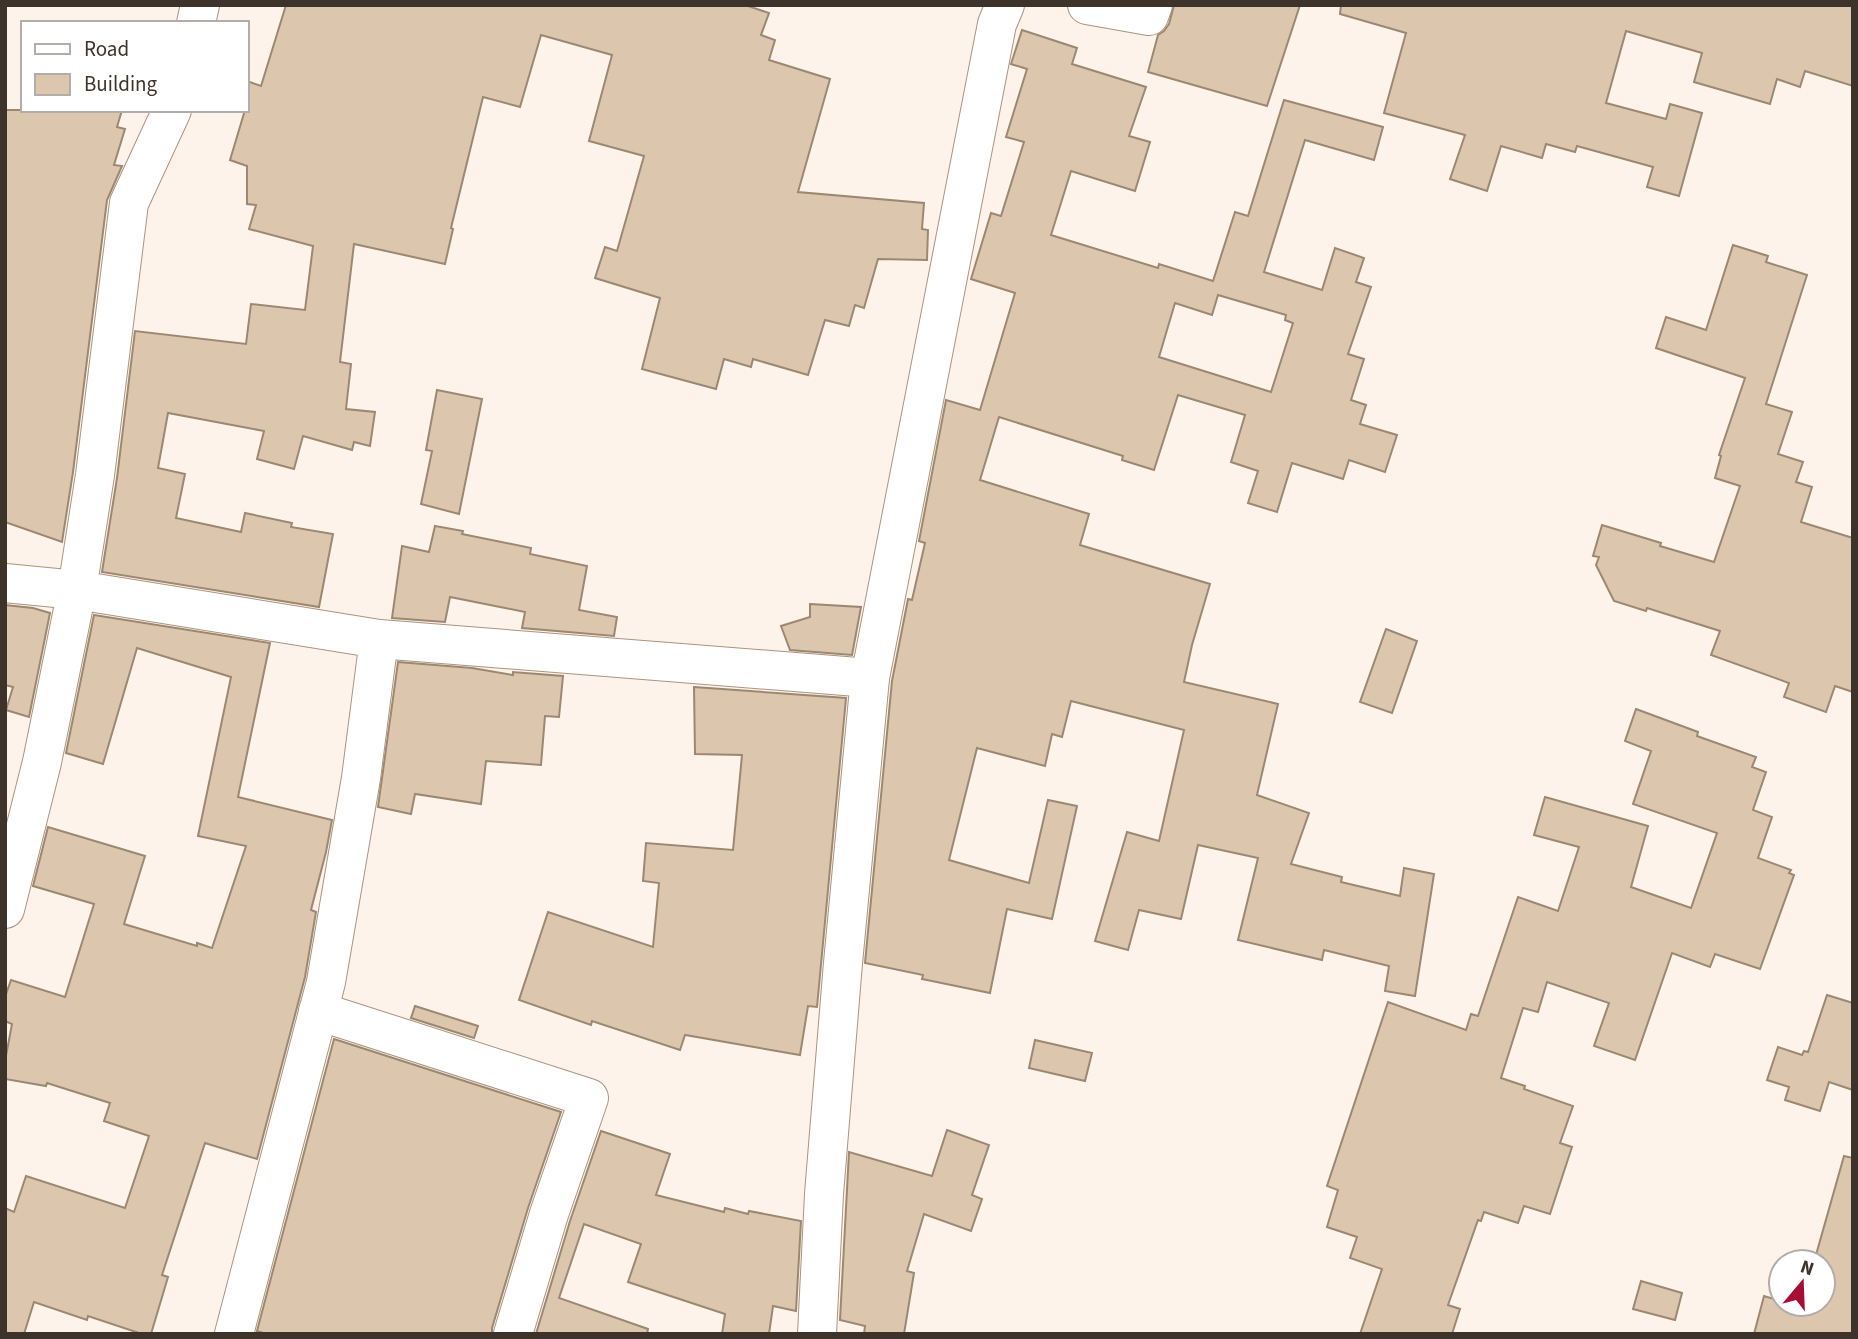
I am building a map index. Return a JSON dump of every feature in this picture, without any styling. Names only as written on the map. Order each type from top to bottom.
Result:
[{"type":"street","points":[[817,1334],[825,1181],[870,678],[998,24],[1005,5]]},
{"type":"street","points":[[1087,5],[1149,16],[1153,5]]},
{"type":"street","points":[[5,909],[42,762],[77,590],[95,475],[130,203],[171,112]]},
{"type":"street","points":[[5,583],[77,590],[379,639],[870,678]]},
{"type":"street","points":[[234,1334],[326,982],[361,778],[379,639]]},
{"type":"street","points":[[318,1011],[589,1098],[549,1214],[513,1334]]},
{"type":"building","points":[[286,5],[745,5],[769,13],[761,35],[775,40],[769,60],[830,79],[798,192],[924,203],[922,229],[928,230],[927,260],[878,259],[864,308],[855,305],[849,326],[825,320],[808,375],[753,359],[751,367],[724,359],[716,389],[642,369],[660,298],[595,278],[605,247],[617,251],[644,156],[589,141],[612,55],[541,35],[520,107],[483,97],[451,228],[453,229],[445,264],[354,244],[340,362],[351,364],[346,409],[375,412],[370,446],[354,442],[352,450],[303,436],[294,469],[257,459],[264,431],[168,413],[158,468],[185,474],[176,518],[241,532],[245,513],[292,523],[291,527],[333,534],[319,607],[102,572],[117,478],[135,331],[246,344],[251,304],[305,310],[313,246],[249,229],[256,205],[247,204],[247,166],[230,160],[244,112],[248,112],[248,81],[261,86]]},
{"type":"building","points":[[1174,5],[1300,5],[1267,106],[1148,72],[1158,35],[1169,24]]},
{"type":"building","points":[[1341,5],[1853,5],[1853,86],[1805,71],[1800,87],[1777,79],[1770,104],[1694,82],[1702,53],[1626,31],[1606,103],[1666,119],[1670,104],[1702,113],[1679,196],[1647,187],[1653,167],[1577,146],[1575,152],[1546,144],[1542,158],[1501,146],[1487,191],[1450,179],[1465,135],[1384,113],[1406,33],[1340,14]]},
{"type":"building","points":[[1022,30],[1077,48],[1072,64],[1146,87],[1129,136],[1150,142],[1135,191],[1071,171],[1051,235],[1158,268],[1159,264],[1213,281],[1235,212],[1248,216],[1284,100],[1383,127],[1374,160],[1305,140],[1264,272],[1322,290],[1335,248],[1364,258],[1356,282],[1371,287],[1348,354],[1364,359],[1351,400],[1366,405],[1360,424],[1397,435],[1385,472],[1349,460],[1343,479],[1292,463],[1277,512],[1248,503],[1258,471],[1231,462],[1245,415],[1178,395],[1154,470],[1122,460],[1123,456],[999,417],[980,480],[1089,514],[1080,545],[1210,584],[1184,682],[1278,704],[1257,795],[1309,813],[1291,864],[1342,877],[1341,882],[1400,896],[1404,868],[1434,874],[1415,996],[1385,991],[1389,966],[1324,950],[1322,960],[1238,940],[1258,858],[1198,845],[1181,919],[1139,910],[1128,950],[1095,941],[1127,832],[1159,841],[1184,730],[1071,701],[1062,737],[1052,734],[1045,766],[977,748],[949,860],[1029,883],[1048,800],[1077,806],[1052,919],[1007,909],[990,993],[922,979],[923,975],[865,963],[892,681],[908,599],[912,600],[925,543],[919,541],[946,400],[980,410],[1015,293],[971,279],[991,213],[1001,216],[1024,142],[1006,137],[1027,69],[1011,64]],"holes":[[[1218,295],[1286,315],[1285,320],[1293,323],[1271,392],[1159,357],[1175,303],[1212,315]]]},
{"type":"building","points":[[5,110],[121,112],[117,127],[125,129],[114,165],[122,166],[107,200],[62,542],[5,522]]},
{"type":"building","points":[[1733,245],[1768,256],[1766,262],[1807,275],[1766,404],[1792,412],[1778,454],[1803,462],[1796,482],[1812,487],[1801,522],[1853,538],[1853,692],[1835,686],[1826,712],[1784,697],[1789,683],[1711,655],[1720,631],[1647,608],[1646,611],[1614,601],[1596,565],[1599,557],[1593,556],[1602,525],[1714,562],[1740,486],[1715,478],[1721,456],[1719,455],[1745,378],[1656,348],[1666,317],[1706,330]]},
{"type":"building","points":[[437,390],[482,399],[459,514],[421,504],[432,451],[426,450]]},
{"type":"building","points":[[435,526],[531,548],[530,554],[587,566],[579,610],[617,617],[614,636],[522,628],[525,612],[450,597],[445,622],[392,618],[402,546],[429,552]]},
{"type":"building","points":[[810,604],[861,607],[852,655],[790,650],[781,626],[810,617]]},
{"type":"building","points":[[5,605],[50,613],[29,717],[6,710],[13,687],[5,685]]},
{"type":"building","points":[[94,615],[270,643],[238,797],[332,820],[311,910],[316,912],[305,977],[257,1159],[205,1143],[162,1275],[168,1277],[151,1334],[142,1334],[88,1316],[87,1320],[34,1302],[24,1334],[5,1334],[5,1208],[14,1212],[26,1176],[125,1208],[149,1136],[104,1121],[110,1103],[47,1083],[46,1086],[5,1079],[5,1061],[12,1024],[5,1021],[5,997],[11,980],[65,997],[94,904],[33,886],[48,827],[145,856],[124,924],[212,948],[246,846],[198,836],[231,677],[137,648],[103,764],[66,753]]},
{"type":"building","points":[[1386,629],[1417,641],[1392,713],[1360,702]]},
{"type":"building","points":[[398,662],[472,668],[513,675],[513,672],[563,676],[559,717],[545,716],[541,765],[486,761],[481,804],[415,794],[411,814],[378,807]]},
{"type":"building","points":[[694,687],[846,698],[817,1007],[808,1006],[800,1055],[685,1035],[680,1050],[592,1021],[591,1025],[519,1000],[548,912],[653,947],[659,883],[643,881],[646,843],[733,850],[742,755],[695,754]]},
{"type":"building","points":[[1636,709],[1698,732],[1697,736],[1756,757],[1752,767],[1766,772],[1753,810],[1772,817],[1758,858],[1791,870],[1789,873],[1794,875],[1760,969],[1715,954],[1710,967],[1672,953],[1635,1060],[1594,1046],[1609,1003],[1547,982],[1538,1012],[1523,1008],[1501,1078],[1573,1106],[1560,1143],[1572,1147],[1550,1214],[1524,1206],[1518,1223],[1484,1212],[1481,1221],[1478,1220],[1448,1305],[1460,1309],[1452,1334],[1360,1334],[1382,1269],[1350,1258],[1357,1237],[1327,1227],[1338,1190],[1327,1186],[1388,1002],[1466,1030],[1471,1014],[1478,1016],[1518,897],[1558,911],[1579,847],[1534,835],[1545,797],[1648,826],[1631,887],[1691,908],[1717,833],[1633,804],[1651,751],[1625,741]]},
{"type":"building","points":[[1827,995],[1853,1003],[1853,1090],[1829,1082],[1820,1111],[1785,1100],[1789,1087],[1767,1080],[1778,1047],[1802,1055],[1804,1051],[1808,1052]]},
{"type":"building","points":[[415,1006],[478,1026],[474,1038],[411,1018]]},
{"type":"building","points":[[334,1039],[561,1112],[528,1208],[492,1334],[266,1334],[257,1331]]},
{"type":"building","points":[[1035,1040],[1092,1053],[1085,1081],[1029,1068]]},
{"type":"building","points":[[947,1130],[989,1145],[972,1195],[982,1199],[971,1231],[924,1214],[907,1271],[914,1273],[904,1334],[864,1334],[865,1326],[840,1320],[849,1152],[932,1176]]},
{"type":"building","points":[[601,1131],[670,1154],[656,1195],[724,1212],[725,1208],[801,1221],[796,1311],[773,1306],[769,1334],[722,1334],[725,1314],[628,1282],[641,1244],[584,1224],[559,1298],[648,1329],[647,1334],[536,1334]]},
{"type":"building","points":[[1844,1156],[1853,1158],[1853,1334],[1754,1334],[1764,1296],[1767,1297],[1767,1318],[1837,1318],[1837,1248],[1818,1248]]},
{"type":"building","points":[[1641,1281],[1682,1293],[1675,1320],[1633,1309]]}]
